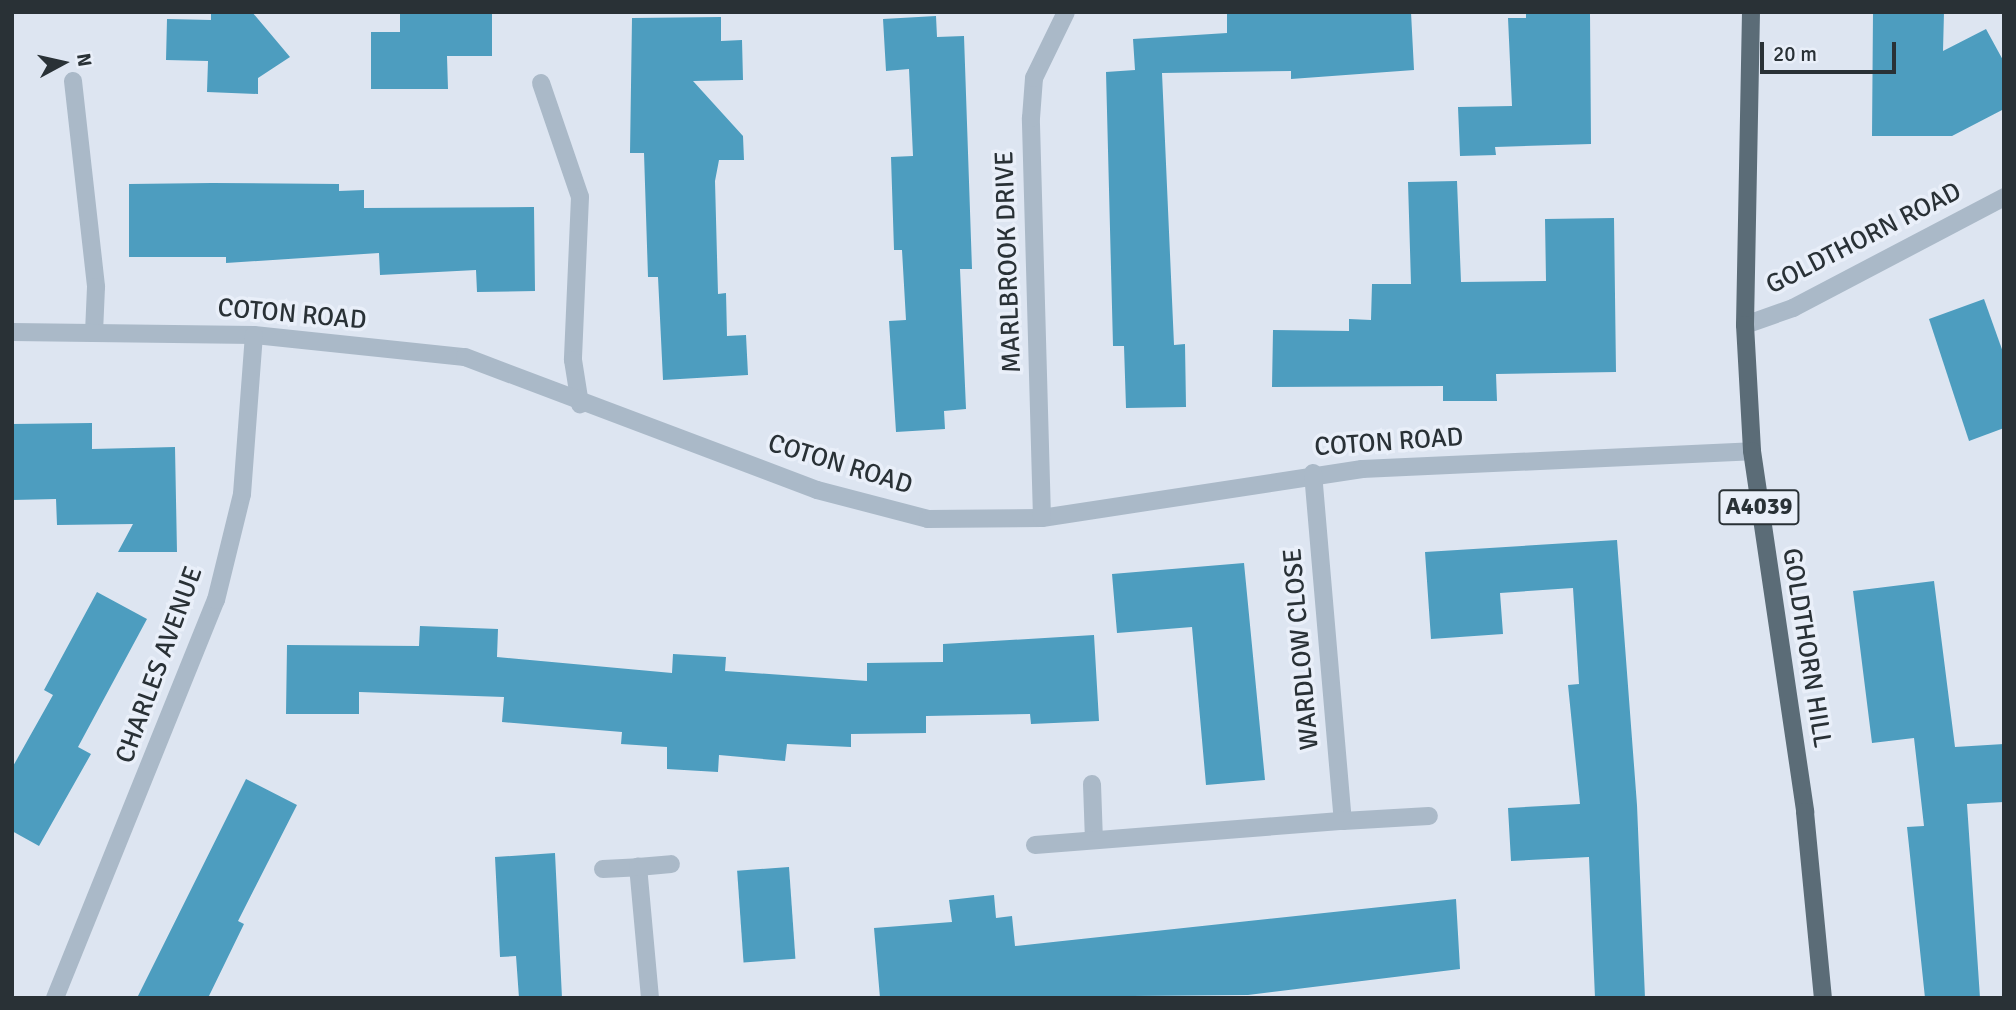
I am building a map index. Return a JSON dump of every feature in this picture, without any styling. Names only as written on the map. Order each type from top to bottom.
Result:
[{"type":"main road","name":"GOLDTHORN HILL","points":[[1751,12],[1745,325],[1752,450],[1805,813],[1823,998]]},
{"type":"street","name":"MARLBROOK DRIVE","points":[[1042,518],[1031,118],[1034,78],[1066,12]]},
{"type":"street","points":[[73,80],[96,287],[94,332]]},
{"type":"street","points":[[541,83],[580,197],[573,360],[580,404]]},
{"type":"street","name":"GOLDTHORN ROAD","points":[[1745,325],[1793,309],[2004,197]]},
{"type":"street","name":"COTON ROAD","points":[[12,332],[254,335],[465,358],[539,381],[580,404],[878,509],[928,519],[1042,518],[1313,473],[1752,450]]},
{"type":"street","name":"CHARLES AVENUE","points":[[55,998],[216,600],[242,494],[254,335]]},
{"type":"street","name":"WARDLOW CLOSE","points":[[1313,473],[1343,821]]},
{"type":"street","points":[[1092,784],[1094,840]]},
{"type":"street","points":[[1035,845],[1429,816]]},
{"type":"street","points":[[603,869],[671,864]]},
{"type":"street","points":[[638,867],[650,998]]},
{"type":"building","points":[[211,12],[252,12],[290,57],[258,78],[258,94],[207,92],[208,61],[166,60],[167,19],[211,20]]},
{"type":"building","points":[[400,12],[492,12],[492,56],[447,56],[448,89],[371,89],[371,32],[400,32]]},
{"type":"building","points":[[1227,12],[1411,12],[1414,70],[1291,79],[1291,71],[1162,73],[1174,345],[1185,344],[1186,407],[1126,408],[1124,346],[1113,346],[1106,72],[1135,70],[1133,39],[1227,33]]},
{"type":"building","points":[[1526,12],[1590,12],[1591,144],[1495,147],[1496,155],[1460,156],[1458,107],[1512,106],[1508,18],[1526,18]]},
{"type":"building","points":[[1873,12],[1944,12],[1943,51],[1986,29],[2004,62],[2004,109],[1952,136],[1872,136]]},
{"type":"building","points":[[936,16],[937,37],[964,36],[972,269],[960,269],[966,409],[944,411],[945,429],[896,432],[889,321],[906,320],[902,250],[894,250],[891,157],[913,156],[909,69],[886,71],[883,19]]},
{"type":"building","points":[[721,17],[721,41],[742,40],[743,80],[693,81],[743,136],[744,160],[719,160],[715,181],[718,294],[726,293],[727,336],[746,335],[748,375],[663,380],[658,277],[648,277],[644,153],[630,153],[632,18]]},
{"type":"building","points":[[1457,181],[1461,282],[1546,281],[1545,219],[1614,218],[1616,372],[1496,374],[1497,401],[1443,401],[1443,386],[1272,387],[1273,330],[1349,331],[1349,319],[1371,320],[1372,284],[1411,284],[1408,182]]},
{"type":"building","points":[[129,184],[339,184],[339,191],[364,190],[364,208],[534,207],[535,291],[477,292],[476,270],[380,275],[379,253],[226,263],[226,257],[129,257]]},
{"type":"building","points":[[1984,299],[2004,355],[2004,428],[1969,441],[1929,319]]},
{"type":"building","points":[[92,423],[92,449],[175,447],[177,552],[118,552],[133,524],[57,525],[56,499],[12,500],[12,424]]},
{"type":"building","points":[[1617,540],[1637,805],[1645,998],[1595,998],[1589,857],[1511,861],[1508,808],[1580,804],[1568,685],[1579,684],[1573,588],[1500,593],[1503,634],[1431,639],[1425,552]]},
{"type":"building","points":[[1244,563],[1265,780],[1206,785],[1192,627],[1117,633],[1112,574]]},
{"type":"building","points":[[1934,581],[1955,747],[2004,744],[2004,802],[1967,804],[1980,998],[1925,998],[1907,827],[1924,826],[1914,738],[1872,743],[1853,591]]},
{"type":"building","points":[[97,592],[147,619],[78,747],[91,754],[39,846],[12,831],[12,768],[53,695],[44,690]]},
{"type":"building","points":[[420,626],[498,629],[497,657],[672,673],[673,654],[726,657],[725,671],[867,681],[867,663],[943,662],[943,644],[1094,635],[1099,721],[1031,724],[1030,714],[926,716],[926,733],[851,734],[851,747],[787,744],[785,761],[719,755],[718,772],[667,769],[667,747],[621,744],[622,732],[502,722],[504,697],[359,692],[359,714],[286,714],[287,645],[419,646]]},
{"type":"building","points":[[246,779],[297,805],[238,921],[244,924],[208,998],[137,998]]},
{"type":"building","points":[[555,853],[562,998],[519,998],[516,956],[500,957],[495,857]]},
{"type":"building","points":[[789,867],[795,959],[744,962],[737,871]]},
{"type":"building","points":[[994,895],[996,918],[1012,916],[1015,946],[1456,899],[1460,969],[1248,995],[880,998],[874,928],[952,922],[949,900]]}]
